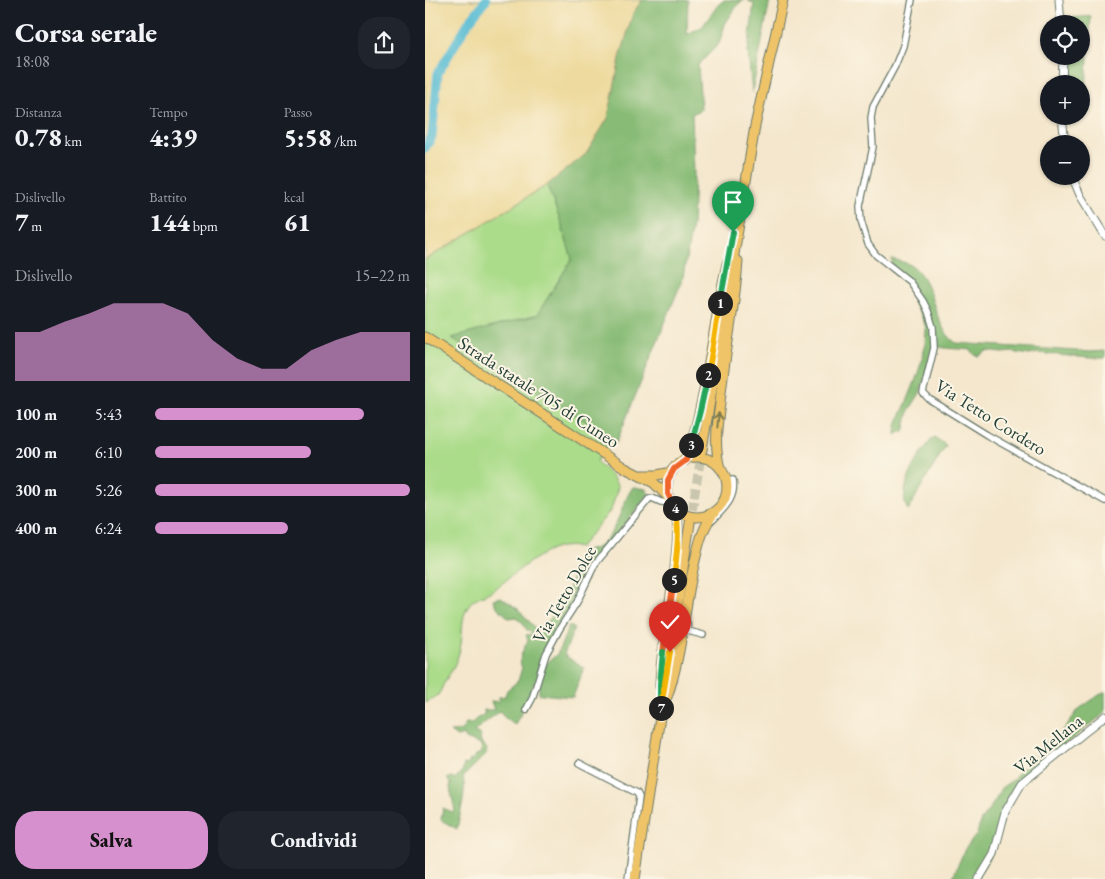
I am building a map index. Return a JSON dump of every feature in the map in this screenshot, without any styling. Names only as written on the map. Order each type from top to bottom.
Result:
[{"type":"main road","points":[[702,450],[761,95],[783,0]]},
{"type":"main road","points":[[686,460],[695,433],[706,385],[737,207],[745,189]]},
{"type":"main road","points":[[660,716],[675,669],[689,584],[698,548],[707,522],[723,502],[726,494],[726,481],[720,468],[717,454],[719,412],[746,209],[745,189]]},
{"type":"main road","name":"Strada statale 705 di Cuneo","points":[[425,338],[625,468],[654,483],[672,503]]},
{"type":"main road","points":[[660,716],[661,670],[672,596],[678,519],[667,485],[671,472],[679,463],[695,457],[704,458],[720,468]]},
{"type":"main road","points":[[635,474],[653,475],[671,472]]},
{"type":"main road","points":[[672,503],[686,514],[695,516],[705,516],[717,509]]},
{"type":"main road","points":[[635,879],[690,523]]},
{"type":"street","name":"Via Tetto Cordero","points":[[912,0],[903,46],[895,66],[873,107],[871,118],[873,147],[860,206],[861,221],[868,244],[876,255],[914,286],[928,311],[933,327],[934,348],[923,393],[929,399],[987,435],[1105,501]]},
{"type":"street","points":[[1059,0],[1060,15]]},
{"type":"street","points":[[1076,185],[1105,236]]},
{"type":"street","points":[[703,635],[688,631],[687,624],[699,561],[707,531],[714,519],[726,507],[733,493],[733,480],[726,481]]},
{"type":"street","name":"Via Tetto Dolce","points":[[526,710],[532,699],[546,654],[577,602],[595,564],[649,499],[672,503]]},
{"type":"street","name":"Via Mellana","points":[[979,879],[994,854],[1005,812],[1022,783],[1105,716]]},
{"type":"street","points":[[579,763],[637,793],[639,797],[628,879]]},
{"type":"green space","points":[[642,0],[688,0],[687,34],[702,27],[724,0],[744,0],[739,3],[725,24],[719,44],[698,65],[701,109],[692,114],[694,173],[692,225],[683,278],[617,441],[452,338],[537,315],[572,259],[547,185],[586,154],[608,118],[620,58],[633,13]]},
{"type":"green space","points":[[747,0],[770,0],[752,93],[748,52],[754,4]]},
{"type":"green space","points":[[1071,65],[1088,65],[1087,75],[1070,75]]},
{"type":"green space","points":[[547,185],[572,259],[537,315],[452,338],[617,441],[596,461],[613,478],[618,487],[611,510],[579,548],[568,546],[556,548],[545,553],[522,567],[493,590],[470,603],[464,615],[459,654],[451,672],[438,695],[425,703],[425,260]]},
{"type":"green space","points":[[892,259],[914,267],[921,275],[942,327],[956,343],[1090,352],[1105,351],[1105,358],[1038,353],[1029,355],[987,351],[979,356],[975,355],[971,350],[934,345],[920,393],[909,411],[904,432],[896,435],[899,420],[919,369],[926,340],[926,331],[915,306],[911,288],[892,272]]},
{"type":"green space","points":[[934,437],[946,445],[908,510],[905,502],[907,483],[911,472]]},
{"type":"green space","points":[[633,487],[646,489],[649,494],[595,560],[574,604],[558,625],[540,661],[537,672],[542,672],[546,664],[558,653],[569,626],[574,628],[564,655],[584,668],[573,697],[539,694],[539,683],[535,682],[530,691],[530,697],[515,724],[505,718],[500,711],[474,731],[481,736],[479,740],[487,749],[486,754],[463,777],[464,796],[457,829],[441,820],[443,808],[452,812],[455,810],[450,788],[451,783],[447,779],[452,777],[455,779],[463,770],[464,764],[468,765],[470,760],[482,753],[481,745],[466,739],[464,735],[457,737],[450,732],[460,730],[466,723],[472,723],[484,715],[484,710],[494,710],[491,701],[499,702],[499,697],[505,696],[507,690],[518,681],[522,668],[520,660],[528,640],[526,635],[533,634],[516,617],[509,618],[496,606],[493,599],[501,597],[518,609],[535,628],[541,631],[562,602],[562,598],[568,595],[569,583],[573,580],[570,575],[574,564],[580,562],[578,554],[584,554],[581,550],[592,549],[601,545],[608,537]]},
{"type":"green space","points":[[1105,691],[1105,713],[1023,777],[1007,802],[992,853],[976,879],[952,879],[965,849],[977,834],[981,820],[995,801],[1001,788],[1013,780],[1018,772],[1034,761],[1043,744],[1059,736],[1079,709]]},
{"type":"sand","points":[[425,0],[642,0],[633,13],[620,58],[608,118],[586,154],[547,185],[425,260]]},
{"type":"waterway","points":[[425,148],[432,137],[438,73],[468,23],[486,0]]},
{"type":"tunnel","points":[[690,523],[702,450]]},
{"type":"route","points":[[670,652],[660,716],[661,670],[672,596],[678,519],[675,507],[668,494],[668,480],[679,463],[686,460],[695,433],[706,385],[733,232]]}]
